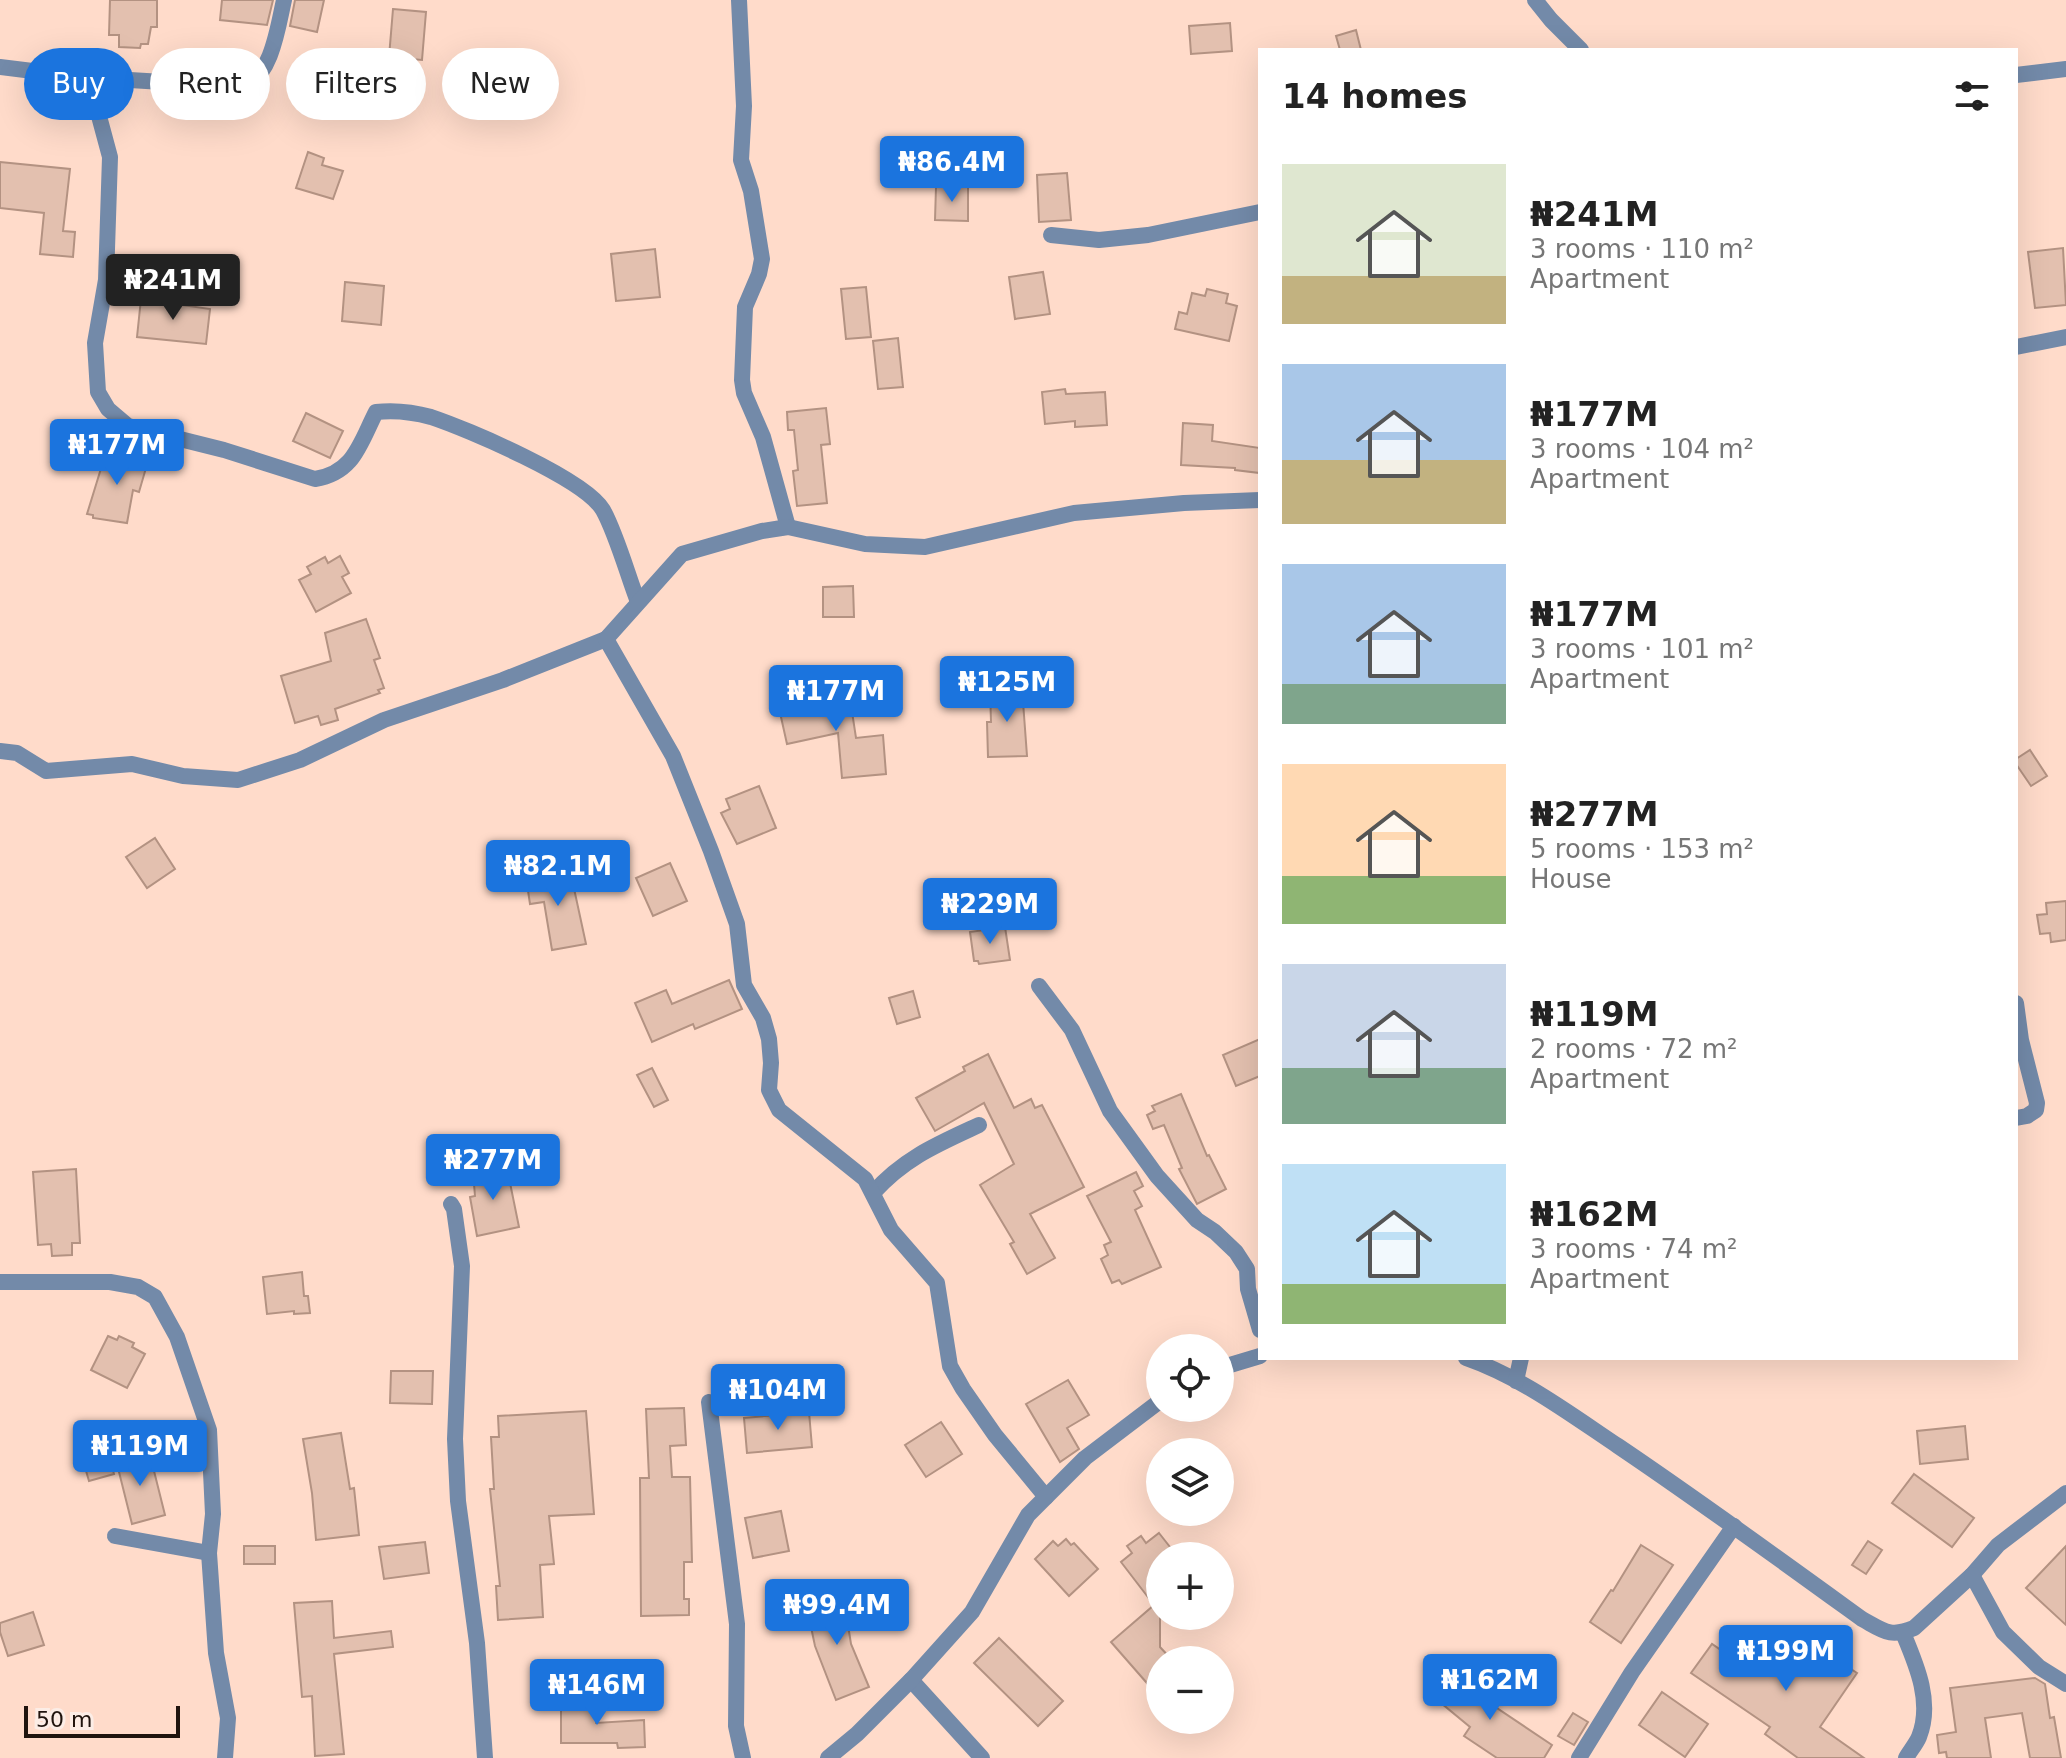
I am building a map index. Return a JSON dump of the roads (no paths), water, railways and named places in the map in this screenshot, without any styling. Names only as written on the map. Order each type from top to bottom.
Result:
[{"type":"street","points":[[134,80],[244,87],[252,84],[260,75],[275,41],[284,0]]},
{"type":"street","points":[[739,0],[744,106],[741,160],[751,191],[762,259],[745,307],[742,380],[744,393],[763,437],[788,527]]},
{"type":"street","points":[[1535,0],[1579,48]]},
{"type":"street","points":[[0,67],[24,70]]},
{"type":"street","points":[[2018,75],[2066,69]]},
{"type":"street","points":[[100,120],[110,157],[106,280],[95,343],[98,392],[108,409],[128,426],[224,450],[315,479],[328,477],[350,463],[376,412],[393,410],[428,416],[509,448],[578,487],[602,508],[638,602]]},
{"type":"street","points":[[1051,235],[1099,240],[1148,235],[1258,212]]},
{"type":"street","points":[[2018,347],[2066,337]]},
{"type":"street","points":[[0,751],[17,753],[46,771],[132,764],[183,776],[238,780],[300,760],[384,720],[503,680],[606,639],[682,554],[762,531],[788,527],[865,544],[925,547],[1074,513],[1258,500]]},
{"type":"street","points":[[606,639],[673,756],[711,851],[737,924],[744,985],[763,1018],[769,1039],[769,1090],[779,1110],[865,1179],[891,1230],[937,1283],[950,1366],[995,1435],[1046,1497]]},
{"type":"street","points":[[1039,986],[1072,1030],[1110,1111],[1147,1163],[1197,1220],[1236,1252],[1247,1269],[1248,1289],[1258,1323]]},
{"type":"street","points":[[2018,1018],[2037,1103],[2032,1114],[2018,1118]]},
{"type":"street","points":[[873,1193],[892,1171],[979,1125]]},
{"type":"street","points":[[451,1204],[462,1266],[455,1439],[458,1501],[477,1643],[485,1758]]},
{"type":"street","points":[[0,1282],[110,1282],[138,1287],[155,1297],[177,1337],[209,1430],[213,1514],[209,1553],[216,1653],[228,1718],[225,1758]]},
{"type":"street","points":[[1234,1364],[1258,1357]]},
{"type":"street","points":[[1472,1360],[1490,1366],[1588,1426],[1862,1619],[1887,1633],[1903,1633],[1914,1628],[1972,1575],[1998,1545],[2066,1493]]},
{"type":"street","points":[[1516,1381],[1521,1360]]},
{"type":"street","points":[[709,1402],[737,1624],[736,1726],[743,1758]]},
{"type":"street","points":[[828,1758],[911,1680],[972,1612],[1028,1515],[1085,1458],[1146,1412]]},
{"type":"street","points":[[1579,1758],[1632,1672],[1734,1526]]},
{"type":"street","points":[[115,1536],[209,1553]]},
{"type":"street","points":[[1972,1575],[2003,1632],[2039,1667],[2066,1684]]},
{"type":"street","points":[[1903,1633],[1918,1669],[1925,1705],[1920,1736],[1906,1758]]},
{"type":"street","points":[[911,1680],[982,1758]]}]
